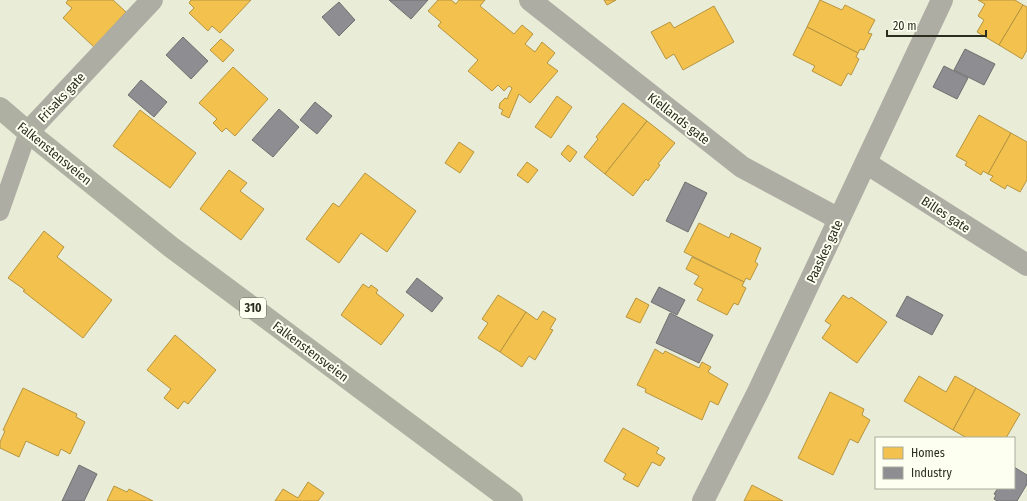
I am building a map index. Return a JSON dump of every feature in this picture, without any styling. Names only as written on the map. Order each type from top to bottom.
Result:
[{"type":"main road","name":"Falkenstensveien","points":[[0,108],[172,247],[512,501]]},
{"type":"street","name":"Frisaks gate","points":[[28,132],[152,0]]},
{"type":"street","name":"Kiellands gate","points":[[530,0],[742,167],[839,219]]},
{"type":"street","name":"Paaskes gate","points":[[704,501],[758,392],[942,0]]},
{"type":"street","name":"Billes gate","points":[[866,163],[1027,265]]},
{"type":"lane","name":"Frisaks gate","points":[[0,212],[28,132]]},
{"type":"building: Homes","points":[[68,0],[113,0],[126,12],[94,47],[63,18],[72,8],[66,3]]},
{"type":"building: Homes","points":[[191,0],[251,0],[220,33],[212,26],[208,31],[189,13],[194,8],[189,3]]},
{"type":"building: Homes","points":[[438,0],[451,0],[456,4],[459,0],[485,0],[480,6],[514,34],[522,25],[533,34],[525,44],[535,52],[542,42],[555,53],[547,63],[558,71],[530,103],[519,94],[509,118],[501,114],[503,110],[499,108],[500,103],[505,98],[507,99],[512,88],[509,86],[504,91],[498,85],[492,91],[468,71],[478,60],[438,26],[441,22],[428,11]]},
{"type":"building: Homes","points":[[604,0],[616,0],[607,5]]},
{"type":"building: Homes","points":[[820,0],[842,10],[845,5],[875,20],[868,33],[872,34],[864,50],[860,49],[858,53],[807,27]]},
{"type":"building: Homes","points":[[978,0],[1015,0],[1023,5],[999,45],[977,32],[984,20],[978,16],[985,4]]},
{"type":"building: Homes","points":[[1023,5],[1027,7],[1027,50],[1022,59],[999,45]]},
{"type":"building: Homes","points":[[714,6],[734,42],[683,70],[674,54],[666,59],[651,32],[670,22],[674,28]]},
{"type":"building: Homes","points":[[807,27],[858,53],[856,57],[859,59],[851,75],[848,73],[841,86],[812,71],[815,66],[793,55]]},
{"type":"building: Homes","points":[[221,39],[234,50],[223,62],[210,50]]},
{"type":"building: Homes","points":[[233,67],[268,99],[235,136],[226,128],[222,132],[213,123],[217,119],[199,103]]},
{"type":"building: Homes","points":[[557,96],[572,107],[551,138],[535,127]]},
{"type":"building: Homes","points":[[623,103],[647,121],[605,174],[584,157],[598,139],[596,137]]},
{"type":"building: Homes","points":[[140,110],[196,153],[170,188],[113,146]]},
{"type":"building: Homes","points":[[979,115],[1011,133],[988,174],[983,171],[981,175],[965,165],[967,162],[956,156]]},
{"type":"building: Homes","points":[[647,121],[675,143],[658,164],[660,165],[648,181],[646,179],[633,196],[605,174]]},
{"type":"building: Homes","points":[[1011,133],[1027,142],[1027,180],[1020,192],[1007,185],[1005,189],[990,180],[993,176],[988,174]]},
{"type":"building: Homes","points":[[459,142],[474,152],[460,173],[445,163]]},
{"type":"building: Homes","points":[[568,145],[577,152],[570,162],[561,154]]},
{"type":"building: Homes","points":[[527,162],[538,170],[528,183],[517,175]]},
{"type":"building: Homes","points":[[229,170],[247,183],[240,191],[264,209],[241,240],[200,209]]},
{"type":"building: Homes","points":[[365,173],[416,211],[387,252],[361,233],[339,263],[306,239],[333,203],[339,207]]},
{"type":"building: Homes","points":[[699,223],[729,238],[731,233],[761,248],[755,262],[758,264],[750,280],[746,278],[744,282],[684,252]]},
{"type":"building: Homes","points":[[44,231],[64,247],[57,257],[112,300],[83,338],[23,291],[25,290],[8,278]]},
{"type":"building: Homes","points":[[692,257],[744,282],[742,286],[746,288],[738,305],[734,303],[727,315],[697,300],[703,289],[694,284],[699,276],[686,269]]},
{"type":"building: Homes","points":[[363,284],[369,288],[371,285],[378,290],[376,293],[404,315],[381,345],[341,315]]},
{"type":"building: Homes","points":[[498,295],[526,312],[500,352],[478,338],[488,323],[482,319]]},
{"type":"building: Homes","points":[[843,295],[849,299],[851,297],[887,322],[857,363],[822,338],[831,325],[825,321]]},
{"type":"building: Homes","points":[[636,298],[649,305],[640,323],[626,317]]},
{"type":"building: Homes","points":[[543,311],[556,319],[550,329],[553,330],[535,360],[529,356],[522,367],[500,352],[526,312],[537,320]]},
{"type":"building: Homes","points":[[175,335],[216,370],[188,404],[184,401],[178,409],[164,398],[171,389],[147,370]]},
{"type":"building: Homes","points":[[655,349],[663,354],[665,351],[699,368],[702,362],[711,367],[708,372],[728,384],[718,405],[710,401],[702,420],[645,392],[646,389],[637,385]]},
{"type":"building: Homes","points":[[919,376],[946,392],[955,376],[976,388],[953,430],[904,401]]},
{"type":"building: Homes","points":[[23,388],[77,414],[76,417],[85,422],[70,454],[61,449],[58,456],[26,441],[19,457],[0,448],[0,442],[5,431],[3,430]]},
{"type":"building: Homes","points":[[976,388],[1020,414],[1007,437],[965,437],[953,430]]},
{"type":"building: Homes","points":[[830,392],[864,409],[862,415],[870,420],[858,443],[850,439],[833,475],[798,458]]},
{"type":"building: Homes","points":[[623,428],[659,448],[656,453],[665,458],[660,466],[652,462],[638,487],[623,479],[626,474],[604,461]]},
{"type":"building: Homes","points":[[308,482],[324,493],[318,501],[275,501],[283,489],[298,498]]},
{"type":"building: Homes","points":[[752,485],[783,501],[744,501]]},
{"type":"building: Homes","points":[[114,486],[127,492],[129,489],[153,501],[107,501]]},
{"type":"building: Industry","points":[[389,0],[428,0],[411,19]]},
{"type":"building: Industry","points":[[339,2],[355,20],[339,36],[322,17]]},
{"type":"building: Industry","points":[[183,37],[208,61],[191,79],[166,55]]},
{"type":"building: Industry","points":[[965,49],[995,64],[984,85],[954,70]]},
{"type":"building: Industry","points":[[944,66],[968,78],[957,99],[933,87]]},
{"type":"building: Industry","points":[[141,80],[167,102],[154,117],[128,95]]},
{"type":"building: Industry","points":[[315,102],[332,116],[317,134],[300,120]]},
{"type":"building: Industry","points":[[279,109],[299,127],[273,157],[252,140]]},
{"type":"building: Industry","points":[[685,182],[707,193],[688,232],[666,221]]},
{"type":"building: Industry","points":[[417,278],[443,298],[432,312],[406,292]]},
{"type":"building: Industry","points":[[659,287],[685,300],[677,315],[651,302]]},
{"type":"building: Industry","points":[[907,296],[943,315],[932,335],[896,316]]},
{"type":"building: Industry","points":[[670,313],[713,335],[699,363],[656,343]]},
{"type":"building: Industry","points":[[79,465],[97,474],[84,501],[62,501]]},
{"type":"building: Industry","points":[[1015,468],[1027,475],[1027,484],[1017,501],[997,501],[994,499],[996,495],[994,494],[997,489],[1015,489]]}]
